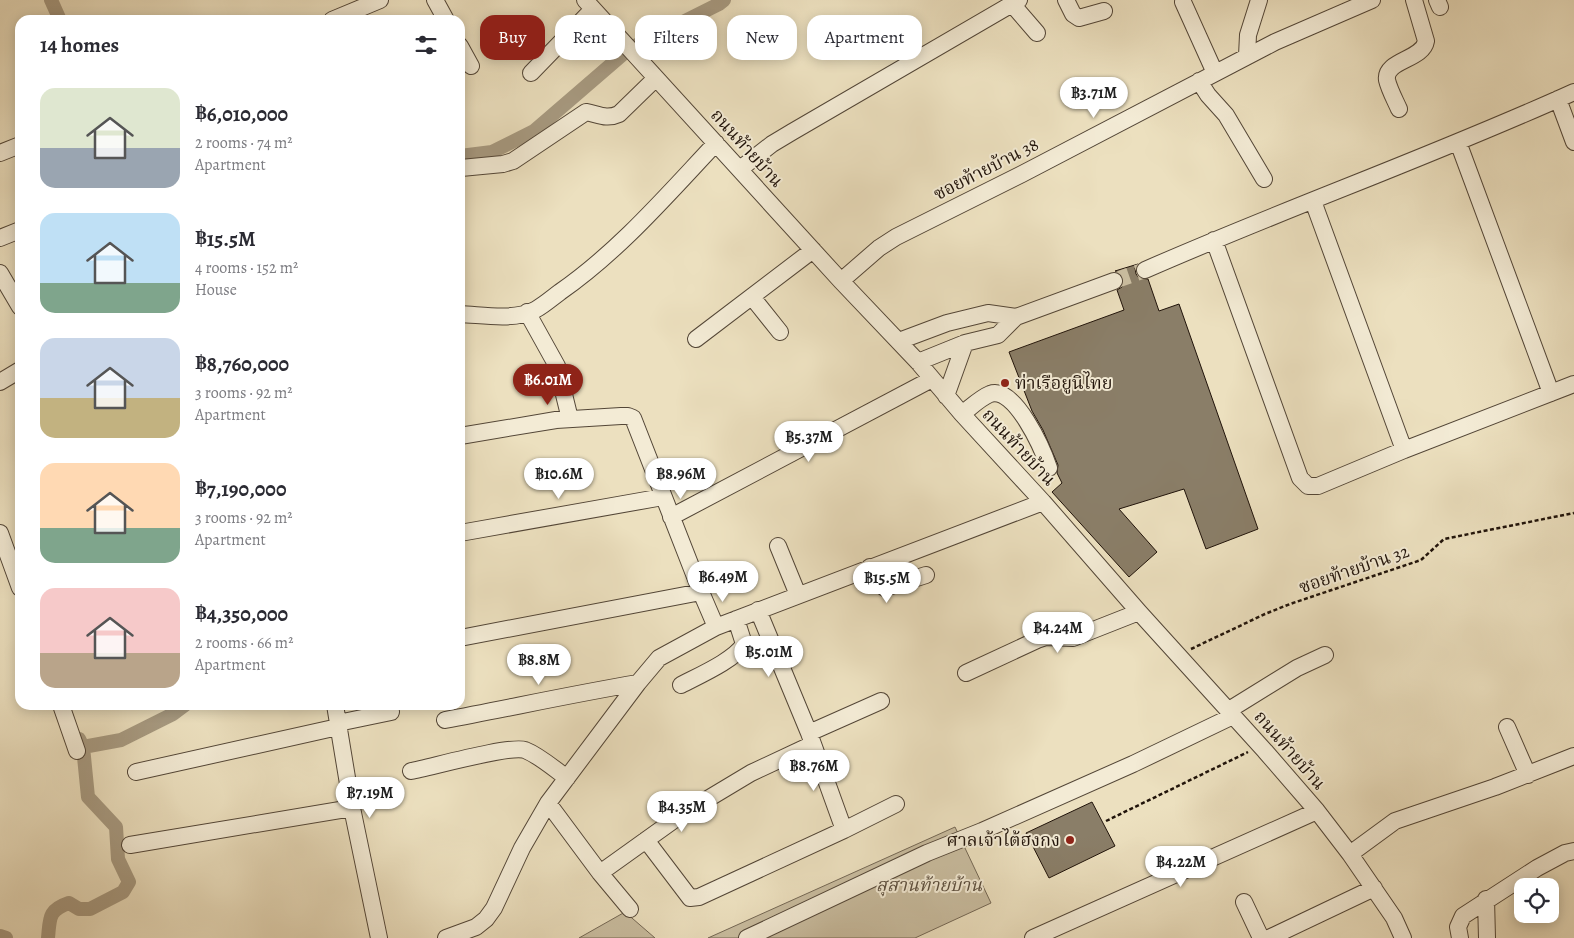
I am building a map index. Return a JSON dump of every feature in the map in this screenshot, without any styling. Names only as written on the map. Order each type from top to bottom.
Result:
[{"type":"street","points":[[344,15],[380,0]]},
{"type":"street","points":[[435,0],[443,15]]},
{"type":"street","points":[[1066,0],[1073,14],[1079,18],[1104,11]]},
{"type":"street","points":[[1247,56],[1248,35],[1260,0]]},
{"type":"street","name":"ซอยท้ายบ้าน 38","points":[[841,281],[879,248],[896,237],[1022,174],[1275,42],[1372,0]]},
{"type":"street","points":[[1399,109],[1387,78],[1389,70],[1422,51],[1426,41],[1414,0]]},
{"type":"street","points":[[740,169],[772,144],[1016,2],[1037,33]]},
{"type":"street","points":[[1183,2],[1215,73]]},
{"type":"street","points":[[531,73],[589,4]]},
{"type":"street","name":"ถนนท้ายบ้าน","points":[[589,4],[841,281],[899,341],[962,414],[1261,746],[1317,811],[1350,854],[1394,918],[1403,938]]},
{"type":"street","points":[[465,55],[471,66]]},
{"type":"street","points":[[465,168],[503,164],[513,161],[586,112],[604,117],[612,117],[619,114],[656,78]]},
{"type":"street","points":[[1199,81],[1208,95],[1226,115],[1264,179]]},
{"type":"street","points":[[1145,270],[1214,240],[1458,142],[1574,92]]},
{"type":"street","points":[[1558,99],[1574,142]]},
{"type":"street","points":[[1458,142],[1551,393]]},
{"type":"street","points":[[465,314],[498,317],[535,310],[594,267],[629,234],[716,143]]},
{"type":"street","points":[[0,153],[15,147]]},
{"type":"street","points":[[1313,201],[1404,450]]},
{"type":"street","points":[[0,238],[15,232]]},
{"type":"street","points":[[1214,240],[1300,478],[1308,486],[1318,486],[1404,450],[1574,384]]},
{"type":"street","points":[[696,339],[813,250]]},
{"type":"street","points":[[0,273],[15,298]]},
{"type":"street","points":[[918,362],[965,343],[998,335],[1016,317],[1114,281]]},
{"type":"street","points":[[752,297],[780,332]]},
{"type":"street","points":[[527,312],[558,366],[570,419]]},
{"type":"street","points":[[899,341],[947,322],[988,313],[1016,317]]},
{"type":"street","points":[[946,396],[965,343]]},
{"type":"street","points":[[0,382],[15,373]]},
{"type":"street","points":[[671,517],[932,379]]},
{"type":"street","points":[[962,414],[991,394],[1001,394],[1009,398],[1027,421],[1041,446],[1049,468]]},
{"type":"street","points":[[465,435],[570,419],[621,416],[633,418],[700,592],[716,626]]},
{"type":"street","points":[[465,533],[664,497]]},
{"type":"street","points":[[446,938],[476,927],[486,919],[494,908],[522,848],[548,804],[659,658],[716,626],[1043,502]]},
{"type":"street","points":[[0,533],[15,574]]},
{"type":"street","points":[[778,546],[798,595]]},
{"type":"street","points":[[870,567],[877,582],[885,588],[926,575]]},
{"type":"street","points":[[465,637],[700,592]]},
{"type":"street","points":[[758,610],[811,739],[844,830]]},
{"type":"street","points":[[966,673],[1036,640],[1073,638],[1139,612]]},
{"type":"street","points":[[681,686],[733,656],[741,649],[744,644],[736,619]]},
{"type":"street","points":[[747,938],[927,853],[982,831],[1133,764],[1231,713],[1297,668],[1325,655]]},
{"type":"street","points":[[445,720],[575,694],[638,684]]},
{"type":"street","points":[[600,873],[681,815],[811,739],[881,701]]},
{"type":"street","points":[[63,710],[77,751]]},
{"type":"street","points":[[336,710],[352,808],[379,938]]},
{"type":"street","points":[[136,772],[391,712]]},
{"type":"street","points":[[1507,727],[1528,774]]},
{"type":"street","points":[[411,771],[506,750],[522,749],[536,755],[567,778]]},
{"type":"street","points":[[1350,854],[1395,821],[1574,756]]},
{"type":"street","points":[[548,804],[630,910]]},
{"type":"street","points":[[646,840],[690,898],[699,897],[896,804]]},
{"type":"street","points":[[130,845],[352,808]]},
{"type":"street","points":[[1033,938],[1317,811]]},
{"type":"street","points":[[1460,938],[1458,927],[1463,916],[1486,899],[1537,868],[1564,853],[1574,852]]},
{"type":"street","points":[[1269,938],[1374,888]]},
{"type":"street","points":[[1486,899],[1487,938]]},
{"type":"street","points":[[1244,902],[1261,938]]},
{"type":"path","name":"ซอยท้ายบ้าน 32","points":[[1200,644],[1290,604],[1421,560],[1444,539],[1574,513]]},
{"type":"path","points":[[1106,821],[1261,746]]},
{"type":"green space","name":"สุสานท้ายบ้าน","points":[[955,827],[991,903],[915,938],[708,938]]},
{"type":"green space","points":[[625,912],[655,938],[579,938]]},
{"type":"building","points":[[1138,264],[1135,268],[1136,274],[1139,278],[1148,279],[1159,311],[1179,304],[1258,529],[1206,549],[1184,489],[1119,509],[1157,552],[1129,577],[1052,492],[1062,483],[1057,473],[1058,465],[1043,430],[1032,411],[1009,352],[1124,310],[1117,290],[1122,287],[1124,278],[1115,271]]},
{"type":"building","name":"ศาลเจ้าไต้ฮงกง","points":[[1092,802],[1115,846],[1049,878],[1026,833]]},
{"type":"waterway","points":[[51,0],[58,15]]},
{"type":"waterway","points":[[465,155],[492,152],[534,131],[629,49],[724,0]]},
{"type":"waterway","points":[[83,747],[121,740],[178,710]]},
{"type":"waterway","points":[[48,938],[51,916],[57,909],[69,903],[79,909],[90,909],[123,892],[129,882],[118,859],[116,827],[88,797],[83,747],[79,739]]},
{"type":"waterway","points":[[0,936],[6,938]]},
{"type":"tunnel","points":[[1114,281],[1145,270]]},
{"type":"place","name":"ท่าเรือยูนิไทย","points":[[1005,383]]},
{"type":"place","name":"ศาลเจ้าไต้ฮงกง","points":[[1070,840]]}]
